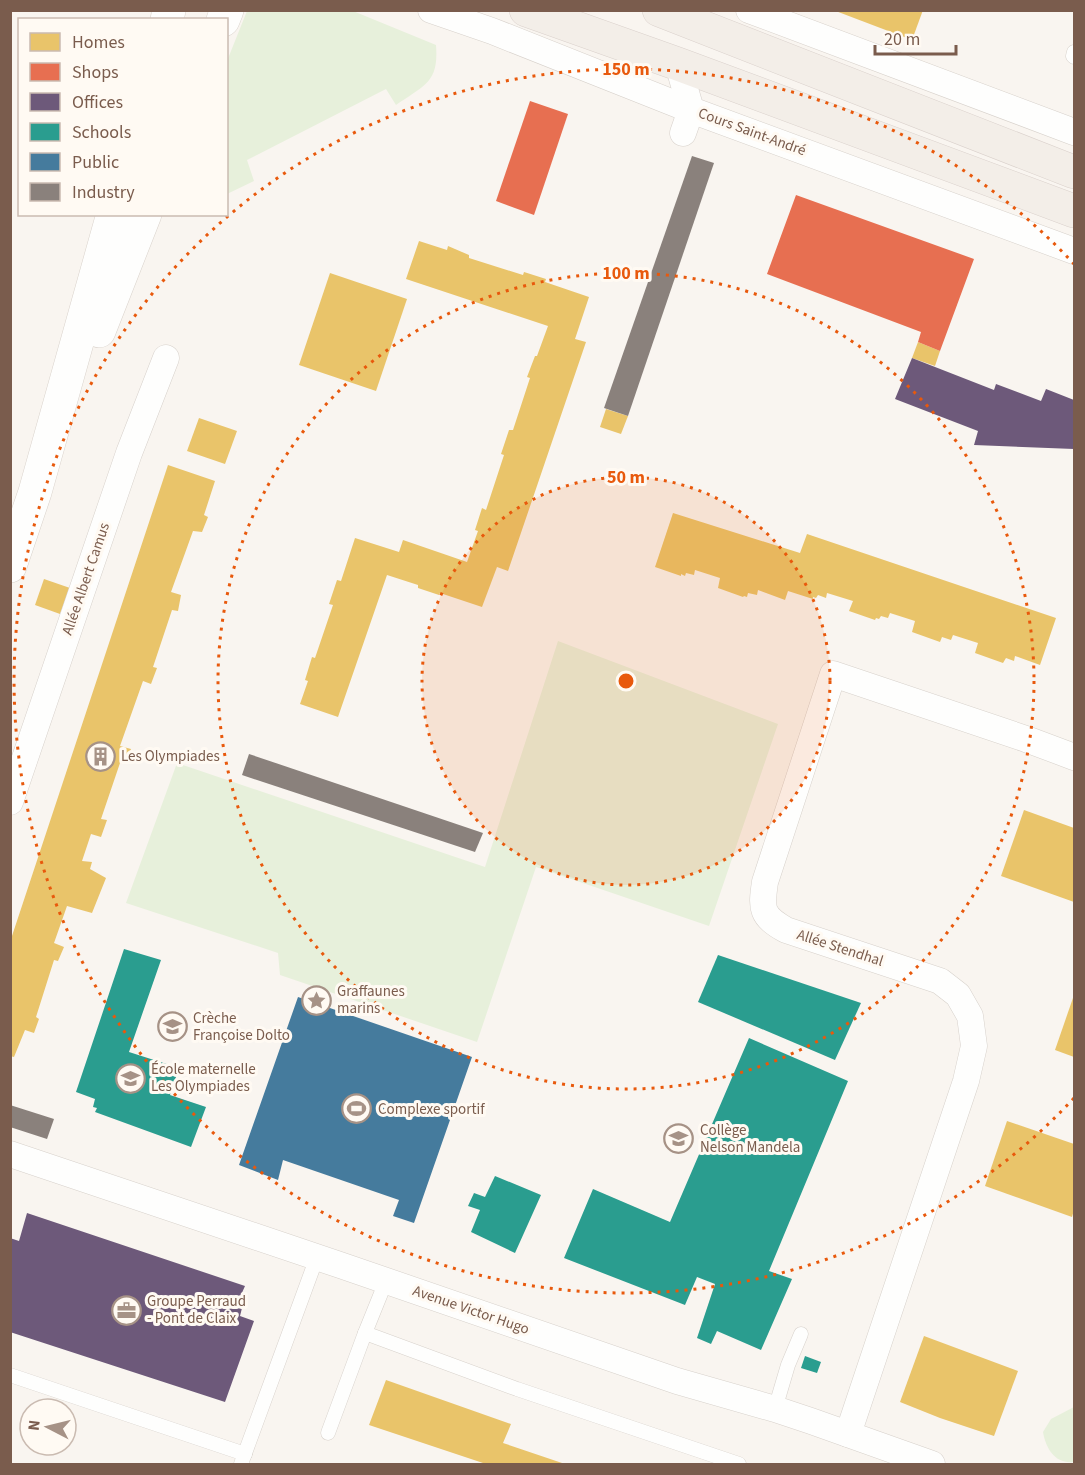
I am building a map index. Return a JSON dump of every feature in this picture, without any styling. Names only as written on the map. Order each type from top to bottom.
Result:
[{"type":"main road","points":[[526,10],[1074,211]]},
{"type":"main road","points":[[659,10],[1074,172]]},
{"type":"main road","points":[[35,492],[111,216]]},
{"type":"main road","points":[[10,566],[35,492],[145,216]]},
{"type":"street","name":"Cours Saint-André","points":[[431,10],[492,31],[687,121],[1074,251]]},
{"type":"street","points":[[749,10],[1069,130],[1074,172]]},
{"type":"street","points":[[678,64],[687,121]]},
{"type":"street","name":"Allée Albert Camus","points":[[10,802],[129,453],[166,358]]},
{"type":"street","name":"Allée Stendhal","points":[[848,1434],[966,1081],[974,1046],[970,1016],[958,995],[940,981],[786,930],[773,923],[764,912],[762,902],[765,882],[833,674],[1074,757]]},
{"type":"street","name":"Avenue Victor Hugo","points":[[10,1155],[317,1257],[677,1381],[774,1409],[848,1434],[921,1463]]},
{"type":"lane","points":[[10,1375],[243,1459],[317,1257]]},
{"type":"lane","points":[[328,1433],[386,1281]]},
{"type":"lane","points":[[365,1333],[517,1389],[739,1464]]},
{"type":"lane","points":[[774,1409],[801,1334]]},
{"type":"green space","points":[[247,11],[353,11],[436,45],[435,68],[428,82],[422,87],[396,105],[386,89],[247,160],[254,181],[228,194],[228,58]]},
{"type":"green space","points":[[558,641],[778,724],[709,926],[536,867],[477,1042],[280,975],[278,953],[126,903],[177,763],[485,867]]},
{"type":"green space","points":[[1074,1407],[1074,1462],[1067,1462],[1052,1454],[1043,1432],[1051,1419]]},
{"type":"building: Homes","points":[[833,10],[923,10],[912,40]]},
{"type":"building: Homes","points":[[419,241],[447,250],[448,246],[469,255],[469,258],[523,275],[524,272],[546,279],[545,282],[589,297],[575,339],[586,342],[508,571],[497,567],[482,607],[418,588],[418,585],[387,575],[338,717],[300,704],[308,681],[305,680],[312,657],[315,658],[333,605],[329,604],[337,580],[341,581],[355,538],[399,552],[403,540],[467,562],[478,531],[475,530],[482,508],[486,510],[504,455],[501,454],[509,430],[513,430],[530,378],[527,377],[548,326],[406,279]]},
{"type":"building: Homes","points":[[330,273],[407,299],[376,391],[299,365]]},
{"type":"building: Homes","points":[[918,342],[940,351],[935,366],[912,358]]},
{"type":"building: Homes","points":[[606,409],[628,416],[621,434],[600,427]]},
{"type":"building: Homes","points":[[199,418],[237,431],[225,464],[187,451]]},
{"type":"building: Homes","name":"Les Olympiades","points":[[168,465],[215,481],[204,515],[208,517],[202,532],[193,531],[171,592],[181,595],[178,611],[172,610],[153,667],[157,668],[151,684],[143,681],[120,746],[131,749],[126,764],[120,763],[101,819],[107,820],[101,837],[91,834],[82,861],[92,862],[90,869],[106,878],[92,913],[67,906],[54,943],[64,947],[58,961],[54,960],[36,1017],[39,1019],[34,1033],[25,1030],[14,1057],[10,1056],[10,942]]},
{"type":"building: Homes","points":[[673,513],[800,553],[807,534],[1056,618],[1040,665],[1015,656],[1014,661],[1006,658],[1003,663],[975,653],[978,643],[953,635],[951,640],[942,637],[940,642],[912,632],[915,621],[890,613],[888,618],[881,616],[875,620],[849,611],[853,601],[827,593],[826,598],[818,595],[813,599],[788,591],[785,600],[758,590],[757,595],[748,593],[747,597],[743,597],[718,588],[720,578],[695,570],[694,575],[686,573],[685,576],[681,574],[681,576],[655,567]]},
{"type":"building: Homes","points":[[44,579],[70,588],[60,614],[35,605]]},
{"type":"building: Homes","points":[[1024,810],[1074,828],[1074,902],[1001,876]]},
{"type":"building: Homes","points":[[1074,995],[1074,1057],[1055,1050]]},
{"type":"building: Homes","points":[[1007,1121],[1074,1144],[1074,1210],[1072,1217],[985,1186]]},
{"type":"building: Homes","points":[[924,1336],[1018,1371],[994,1436],[900,1402]]},
{"type":"building: Homes","points":[[386,1380],[511,1424],[503,1443],[565,1464],[486,1464],[369,1425]]},
{"type":"building: Shops","points":[[530,101],[568,114],[534,215],[496,201]]},
{"type":"building: Shops","points":[[796,195],[974,259],[940,351],[918,342],[921,332],[767,274]]},
{"type":"building: Offices","points":[[912,358],[994,390],[996,384],[1041,401],[1046,389],[1074,400],[1074,449],[974,445],[978,431],[895,399]]},
{"type":"building: Offices","name":"Groupe Perraud - Pont de Claix","points":[[27,1213],[245,1286],[237,1304],[243,1304],[240,1316],[254,1321],[225,1402],[10,1332],[10,1238],[19,1241]]},
{"type":"building: Schools","points":[[124,949],[161,960],[129,1052],[179,1068],[170,1095],[206,1107],[191,1147],[95,1112],[97,1108],[93,1107],[95,1099],[76,1092]]},
{"type":"building: Schools","points":[[718,955],[861,1003],[835,1060],[698,1002]]},
{"type":"building: Schools","points":[[749,1038],[848,1081],[769,1271],[792,1279],[761,1350],[717,1331],[711,1344],[697,1338],[715,1284],[697,1277],[685,1305],[564,1258],[593,1189],[670,1222]]},
{"type":"building: Schools","points":[[495,1176],[541,1195],[515,1253],[471,1232],[480,1210],[468,1206],[474,1193],[485,1197]]},
{"type":"building: Schools","points":[[805,1356],[821,1362],[817,1373],[801,1368]]},
{"type":"building: Public","name":"Complexe sportif","points":[[298,997],[472,1057],[414,1223],[393,1216],[399,1200],[283,1160],[278,1180],[239,1165]]},
{"type":"building: Industry","points":[[692,156],[714,163],[628,416],[604,408]]},
{"type":"building: Industry","points":[[249,754],[483,833],[475,852],[242,775]]},
{"type":"building: Industry","points":[[10,1105],[54,1119],[47,1139],[10,1127]]},
{"type":"place","name":"Les Olympiades","points":[[100,756]]},
{"type":"place","name":"Graffaunes marins","points":[[316,1000]]},
{"type":"place","name":"Crèche Françoise Dolto","points":[[172,1027]]},
{"type":"place","name":"École maternelle Les Olympiades","points":[[130,1078]]},
{"type":"place","name":"Complexe sportif","points":[[357,1109]]},
{"type":"place","name":"Collège Nelson Mandela","points":[[679,1139]]},
{"type":"place","name":"Groupe Perraud - Pont de Claix","points":[[126,1310]]}]
